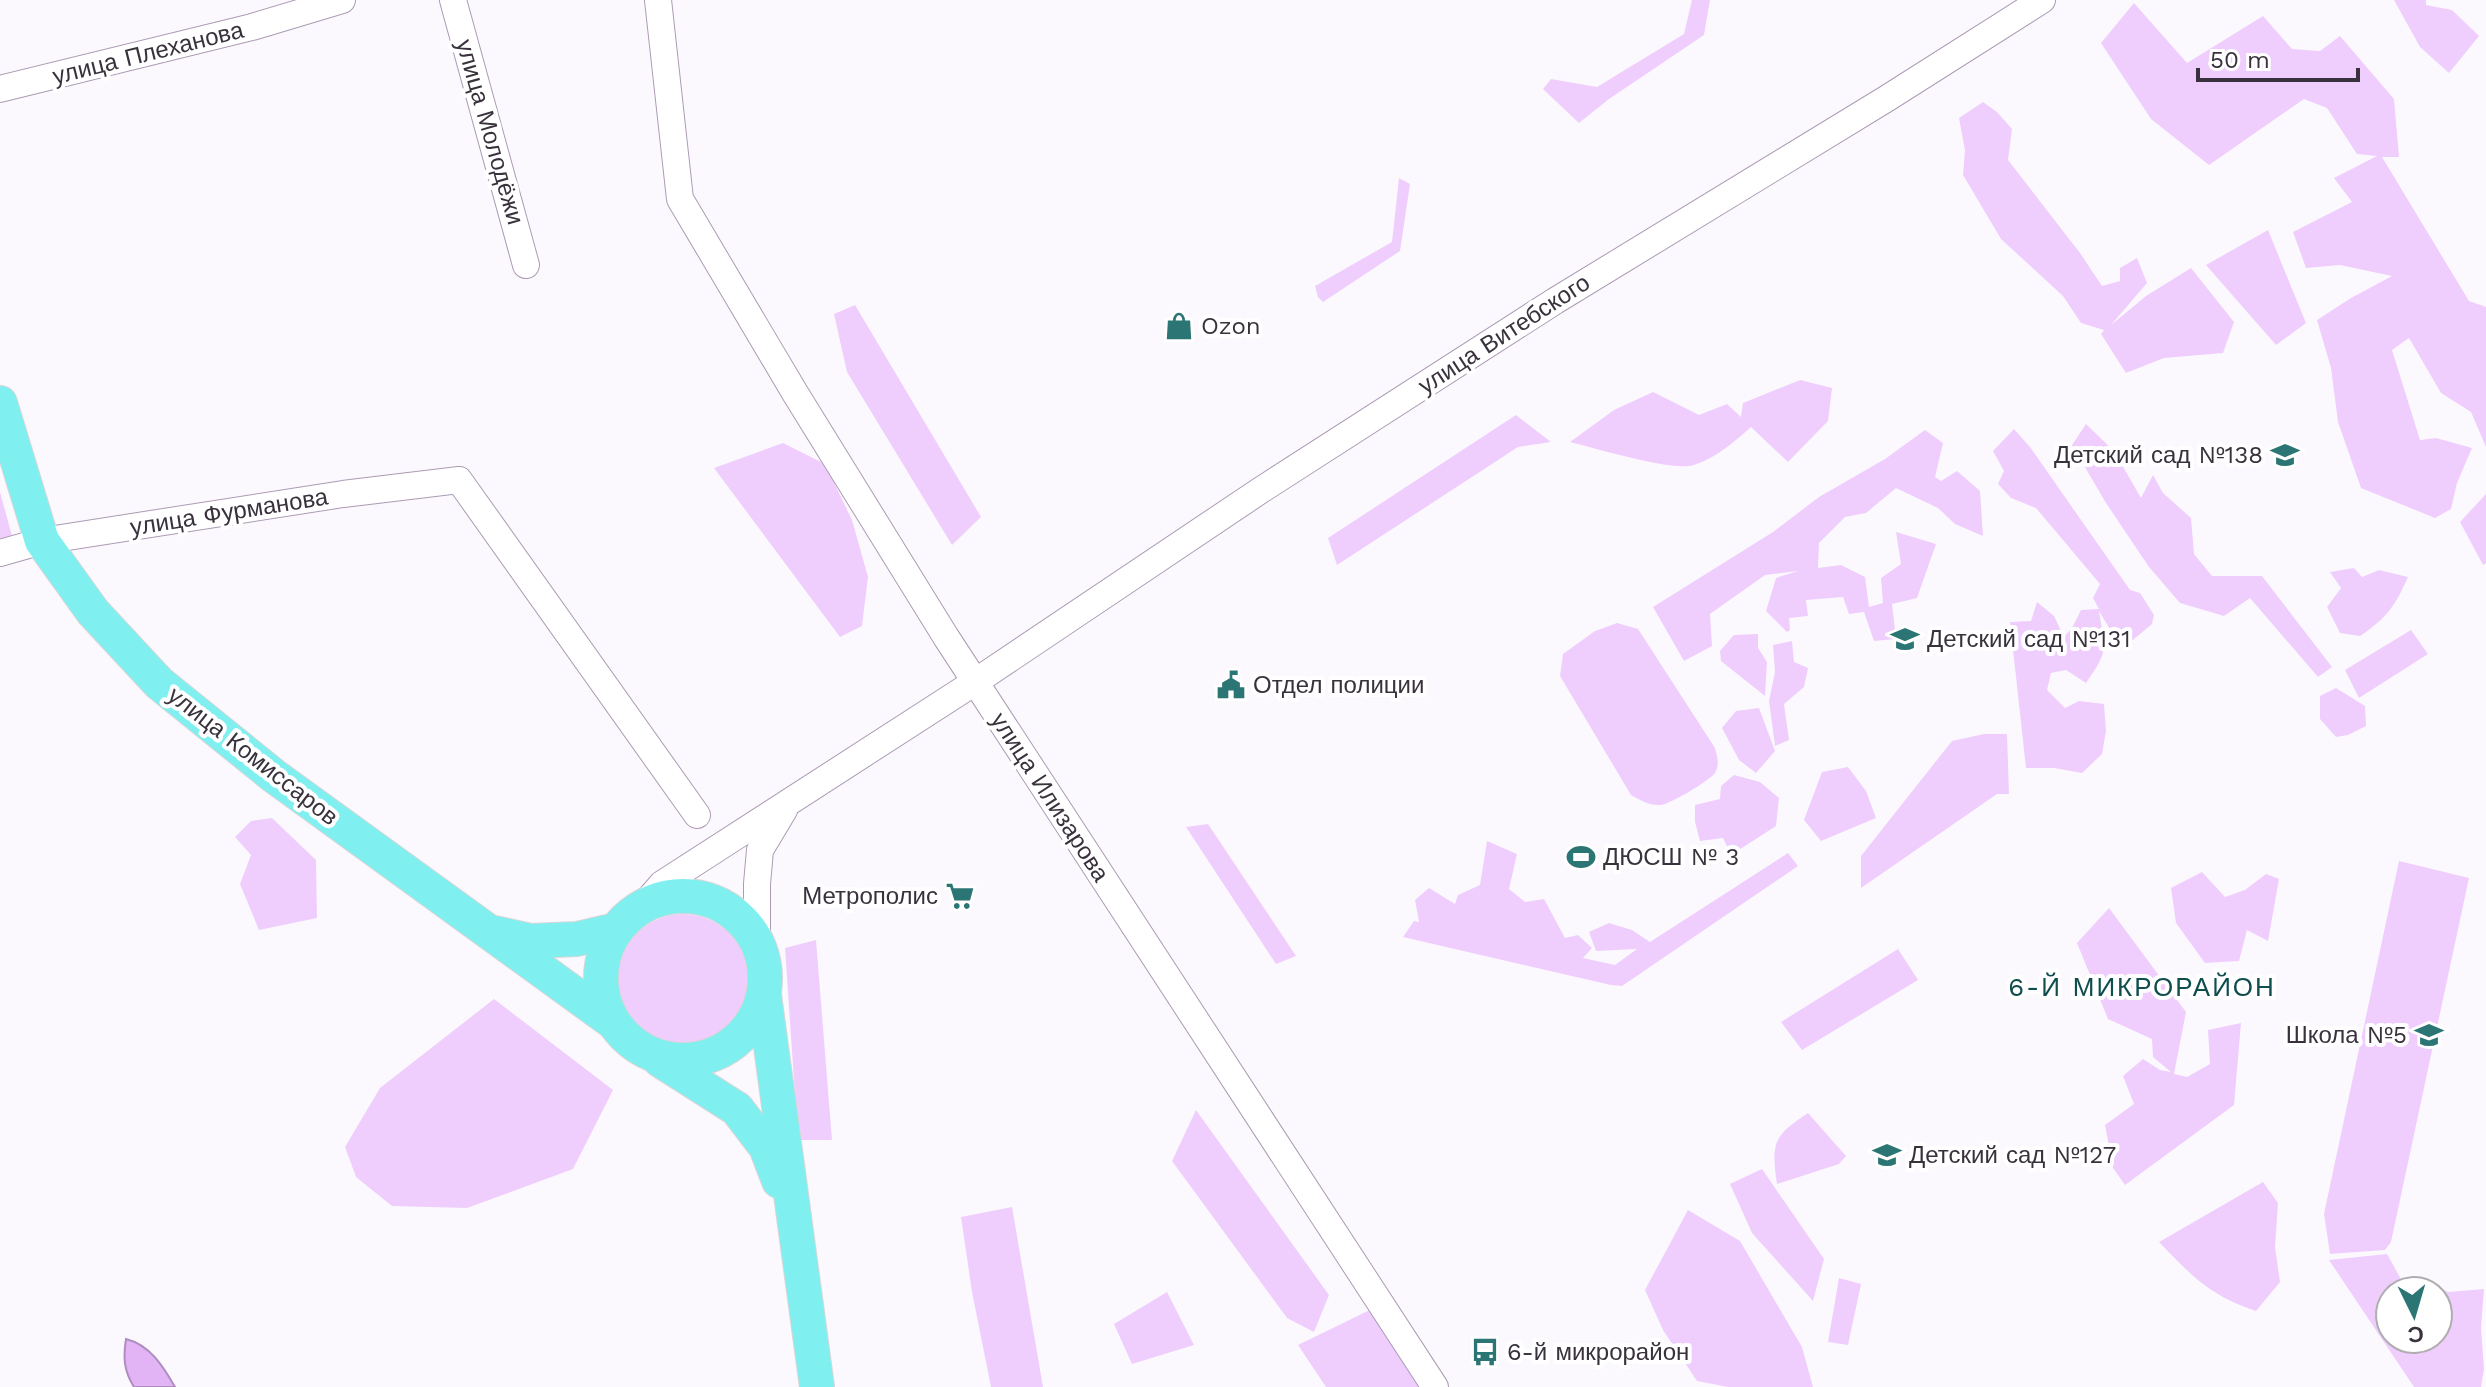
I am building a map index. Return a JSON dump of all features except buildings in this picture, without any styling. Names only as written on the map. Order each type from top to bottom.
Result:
[{"type":"main road","name":"улица Комиссаров","points":[[0,403],[42,541],[93,612],[159,683],[274,776],[613,1022]]},
{"type":"main road","points":[[797,1226],[766,1147],[737,1109],[628,1040],[613,1022],[603,1000],[601,976],[605,951],[616,930],[643,906],[668,897],[694,896],[720,904],[741,919],[757,940],[766,972],[764,995],[797,1226],[817,1387]]},
{"type":"main road","points":[[483,930],[531,941],[577,939],[616,930]]},
{"type":"main road","points":[[647,1053],[671,1060],[696,1060],[720,1052],[741,1038],[756,1018],[764,995]]},
{"type":"street","name":"улица Плеханова","points":[[0,89],[252,27],[342,0]]},
{"type":"street","name":"улица Молодёжи","points":[[453,0],[526,265]]},
{"type":"street","name":"улица Илизарова","points":[[658,0],[680,199],[795,393],[975,682],[1435,1387]]},
{"type":"street","name":"улица Витебского","points":[[643,906],[662,884],[975,682],[1261,490],[1566,293],[1886,99],[2042,0]]},
{"type":"street","name":"улица Фурманова","points":[[0,553],[42,541],[343,494],[459,480],[697,815]]},
{"type":"street","points":[[757,940],[760,850],[788,803]]},
{"type":"shaded area","points":[[1692,0],[1710,0],[1704,35],[1579,123],[1543,89],[1551,79],[1597,87],[1684,34]]},
{"type":"shaded area","points":[[2394,0],[2426,0],[2426,5],[2452,10],[2479,36],[2449,73],[2420,47]]},
{"type":"shaded area","points":[[2134,3],[2187,63],[2263,16],[2292,49],[2320,51],[2340,36],[2394,99],[2399,157],[2382,157],[2469,301],[2486,307],[2486,447],[2471,412],[2441,393],[2409,338],[2392,350],[2420,440],[2436,438],[2472,448],[2457,483],[2451,509],[2435,518],[2361,488],[2338,422],[2331,368],[2317,320],[2392,276],[2340,265],[2306,268],[2293,232],[2352,202],[2334,178],[2377,156],[2357,154],[2327,108],[2304,99],[2209,165],[2151,119],[2101,43]]},
{"type":"shaded area","points":[[1983,102],[2012,129],[2008,160],[2102,286],[2120,281],[2120,268],[2137,258],[2147,283],[2111,325],[2146,296],[2191,268],[2234,322],[2223,353],[2164,358],[2126,373],[2101,334],[2104,330],[2081,323],[2063,296],[2001,239],[1963,175],[1965,150],[1959,118]]},
{"type":"shaded area","points":[[1399,178],[1410,184],[1400,251],[1323,302],[1315,286],[1392,242]]},
{"type":"shaded area","points":[[2268,230],[2306,323],[2276,345],[2206,265]]},
{"type":"shaded area","points":[[855,305],[981,517],[952,545],[847,372],[834,314]]},
{"type":"shaded area","points":[[1800,380],[1832,388],[1828,421],[1788,462],[1751,427],[1717,454],[1694,465],[1684,466],[1652,462],[1570,442],[1614,410],[1653,392],[1699,415],[1727,404],[1741,417],[1743,403]]},
{"type":"shaded area","points":[[1516,415],[1551,442],[1518,447],[1337,565],[1328,538]]},
{"type":"shaded area","points":[[2086,424],[2114,451],[2141,498],[2153,475],[2163,493],[2191,518],[2194,554],[2212,576],[2262,576],[2332,667],[2318,677],[2250,598],[2224,616],[2180,603],[2149,567],[2072,445]]},
{"type":"shaded area","points":[[2014,429],[2030,447],[2130,590],[2140,593],[2154,615],[2152,624],[2122,649],[2099,611],[2104,648],[2099,663],[2086,683],[2066,670],[2051,673],[2047,690],[2065,708],[2079,701],[2104,704],[2106,731],[2102,754],[2082,773],[2054,768],[2026,768],[2010,622],[2031,621],[2037,602],[2054,616],[2064,637],[2081,610],[2099,609],[2093,598],[2100,584],[2036,508],[2011,498],[1998,484],[2004,471],[1993,451]]},
{"type":"shaded area","points":[[1925,430],[1943,443],[1935,477],[1941,481],[1957,471],[1980,491],[1983,536],[1955,524],[1938,508],[1896,488],[1866,513],[1845,517],[1819,543],[1818,568],[1841,565],[1865,577],[1869,607],[1883,603],[1881,578],[1901,564],[1896,532],[1936,544],[1917,598],[1892,604],[1896,639],[1874,641],[1864,612],[1849,614],[1843,597],[1806,600],[1808,616],[1789,618],[1790,630],[1787,632],[1766,611],[1776,578],[1798,571],[1765,575],[1710,614],[1712,646],[1684,661],[1653,607],[1773,532],[1819,497],[1885,459]]},
{"type":"shaded area","points":[[783,443],[825,464],[852,520],[868,577],[862,626],[840,637],[714,468]]},
{"type":"shaded area","points":[[0,492],[12,536],[0,539]]},
{"type":"shaded area","points":[[2486,494],[2486,563],[2483,565],[2460,522]]},
{"type":"shaded area","points":[[2354,568],[2362,577],[2379,570],[2408,577],[2389,611],[2360,636],[2340,633],[2327,607],[2341,588],[2330,572]]},
{"type":"shaded area","points":[[1617,623],[1638,629],[1717,754],[1717,767],[1711,777],[1666,804],[1649,804],[1631,795],[1560,676],[1563,654],[1595,631]]},
{"type":"shaded area","points":[[2411,630],[2428,654],[2359,698],[2345,670]]},
{"type":"shaded area","points":[[1758,634],[1758,648],[1767,662],[1765,696],[1721,661],[1720,651],[1734,635]]},
{"type":"shaded area","points":[[1792,641],[1794,662],[1808,668],[1804,687],[1784,704],[1789,740],[1775,746],[1769,701],[1775,672],[1773,645]]},
{"type":"shaded area","points":[[2336,688],[2365,706],[2366,726],[2336,737],[2320,719],[2320,696]]},
{"type":"shaded area","points":[[1759,708],[1775,751],[1756,773],[1739,760],[1722,728],[1736,711]]},
{"type":"shaded area","points":[[1984,734],[2007,734],[2009,794],[1997,794],[1861,888],[1861,856],[1952,741]]},
{"type":"shaded area","points":[[1848,767],[1866,791],[1876,818],[1821,841],[1804,820],[1822,772]]},
{"type":"shaded area","points":[[1734,775],[1760,782],[1779,798],[1776,826],[1731,855],[1723,838],[1700,841],[1695,805],[1720,799],[1721,786]]},
{"type":"shaded area","points":[[272,818],[316,860],[317,918],[259,930],[240,884],[251,855],[235,837],[251,821]]},
{"type":"shaded area","points":[[1208,824],[1296,956],[1276,964],[1186,827]]},
{"type":"shaded area","points":[[1487,841],[1517,854],[1509,889],[1525,902],[1544,899],[1565,938],[1578,935],[1592,948],[1583,958],[1615,965],[1637,949],[1596,951],[1589,932],[1609,923],[1632,930],[1650,942],[1788,853],[1798,866],[1622,986],[1403,937],[1414,921],[1419,922],[1415,900],[1429,888],[1455,904],[1458,895],[1480,885]]},
{"type":"shaded area","points":[[2399,861],[2469,878],[2391,1242],[2385,1250],[2330,1254],[2324,1214]]},
{"type":"shaded area","points":[[2202,872],[2225,897],[2245,890],[2266,874],[2279,879],[2268,941],[2247,930],[2239,961],[2205,963],[2176,923],[2171,888]]},
{"type":"shaded area","points":[[2109,908],[2186,1012],[2174,1074],[2187,1077],[2210,1064],[2208,1030],[2241,1023],[2234,1105],[2125,1185],[2113,1168],[2105,1125],[2134,1104],[2123,1076],[2143,1059],[2160,1070],[2171,1072],[2153,1057],[2152,1039],[2108,1019],[2077,943]]},
{"type":"shaded area","points":[[683,914],[708,919],[729,933],[743,954],[748,979],[743,1004],[729,1025],[708,1039],[683,1044],[658,1039],[637,1025],[623,1004],[618,979],[623,954],[637,933],[658,919]]},
{"type":"shaded area","points":[[816,940],[832,1140],[798,1140],[785,948]]},
{"type":"shaded area","points":[[1898,949],[1918,980],[1802,1050],[1781,1022]]},
{"type":"shaded area","points":[[494,999],[613,1090],[573,1169],[467,1208],[392,1206],[356,1177],[345,1147],[380,1088]]},
{"type":"shaded area","points":[[1196,1110],[1329,1295],[1314,1332],[1287,1318],[1172,1161]]},
{"type":"shaded area","points":[[1808,1113],[1846,1156],[1839,1164],[1777,1184],[1774,1159],[1777,1142],[1788,1128]]},
{"type":"shaded area","points":[[1762,1169],[1824,1259],[1813,1301],[1752,1233],[1730,1184]]},
{"type":"shaded area","points":[[2263,1182],[2278,1203],[2275,1247],[2280,1282],[2256,1311],[2203,1284],[2159,1242]]},
{"type":"shaded area","points":[[1012,1207],[1043,1387],[991,1387],[972,1292],[961,1217]]},
{"type":"shaded area","points":[[1688,1210],[1740,1241],[1802,1347],[1813,1387],[1728,1387],[1697,1381],[1663,1330],[1645,1290]]},
{"type":"shaded area","points":[[2387,1254],[2399,1275],[2374,1275],[2374,1327],[2329,1260]]},
{"type":"shaded area","points":[[1839,1278],[1861,1284],[1848,1345],[1828,1342]]},
{"type":"shaded area","points":[[2484,1289],[2481,1328],[2484,1369],[2481,1387],[2414,1387],[2393,1355],[2454,1355],[2454,1292]]},
{"type":"shaded area","points":[[1167,1292],[1194,1345],[1132,1364],[1114,1324]]},
{"type":"shaded area","points":[[1378,1306],[1428,1387],[1326,1387],[1298,1345]]},
{"type":"shaded area","points":[[126,1339],[149,1351],[175,1387],[134,1387],[125,1364]]},
{"type":"place","name":"Ozon","points":[[1179,326]]},
{"type":"place","name":"Детский сад №138","points":[[2285,455]]},
{"type":"place","name":"Детский сад №131","points":[[1905,639]]},
{"type":"place","name":"Отдел полиции","points":[[1231,685]]},
{"type":"place","name":"ДЮСШ № 3","points":[[1581,857]]},
{"type":"place","name":"Метрополис","points":[[960,896]]},
{"type":"place","name":"Школа №5","points":[[2429,1035]]},
{"type":"place","name":"Детский сад №127","points":[[1887,1155]]},
{"type":"place","name":"6-й микрорайон","points":[[1485,1352]]},
{"type":"district","name":"6-Й МИКРОРАЙОН","points":[[2142,987]]}]
